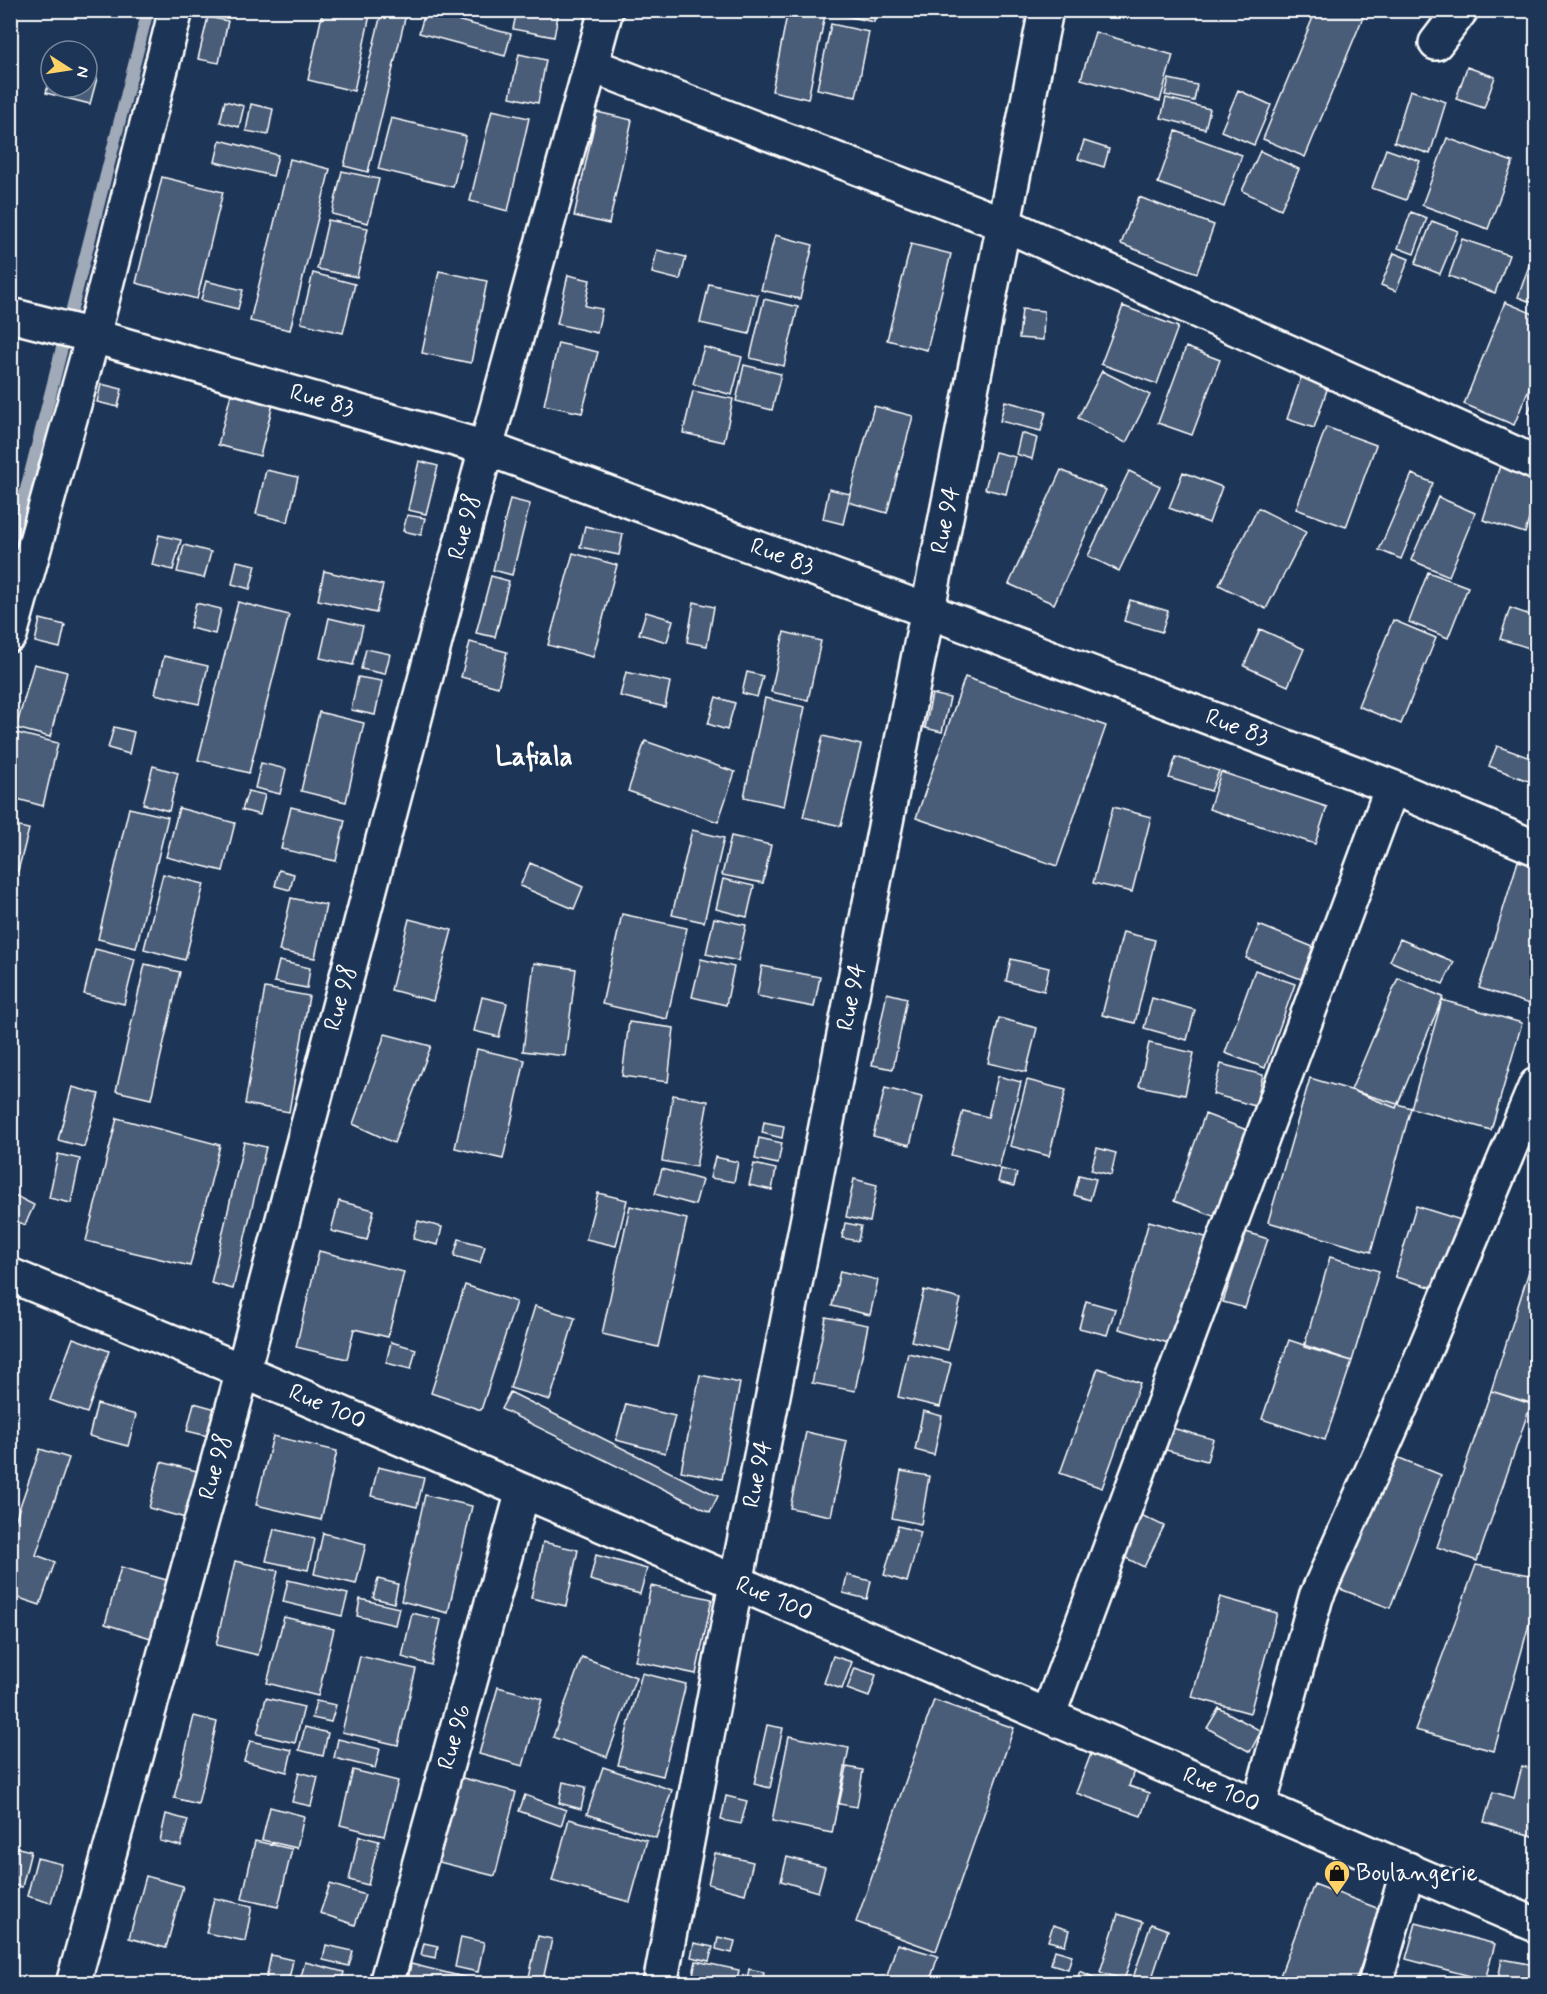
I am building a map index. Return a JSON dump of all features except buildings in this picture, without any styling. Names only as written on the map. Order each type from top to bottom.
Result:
[{"type":"street","points":[[10,635],[93,336],[176,10]]},
{"type":"street","name":"Rue 98","points":[[73,1983],[243,1371],[486,448],[606,10]]},
{"type":"street","name":"Rue 94","points":[[660,1983],[736,1583],[1046,10]]},
{"type":"street","points":[[1436,43],[1461,10]]},
{"type":"street","points":[[591,65],[1004,224],[1536,463]]},
{"type":"street","name":"Rue 83","points":[[10,315],[93,336],[486,448],[928,611],[1392,787],[1536,848]]},
{"type":"street","points":[[1048,1716],[1392,787]]},
{"type":"street","points":[[1259,1806],[1316,1597],[1404,1399],[1536,1085]]},
{"type":"street","name":"Rue 100","points":[[10,1275],[243,1371],[1536,1925]]},
{"type":"street","name":"Rue 96","points":[[386,1983],[524,1491]]},
{"type":"street","points":[[1375,1983],[1408,1869]]},
{"type":"waterway","points":[[10,552],[148,10]]},
{"type":"place","name":"Boulangerie","points":[[1337,1896]]},
{"type":"district","name":"Lafiala","points":[[534,757]]}]
